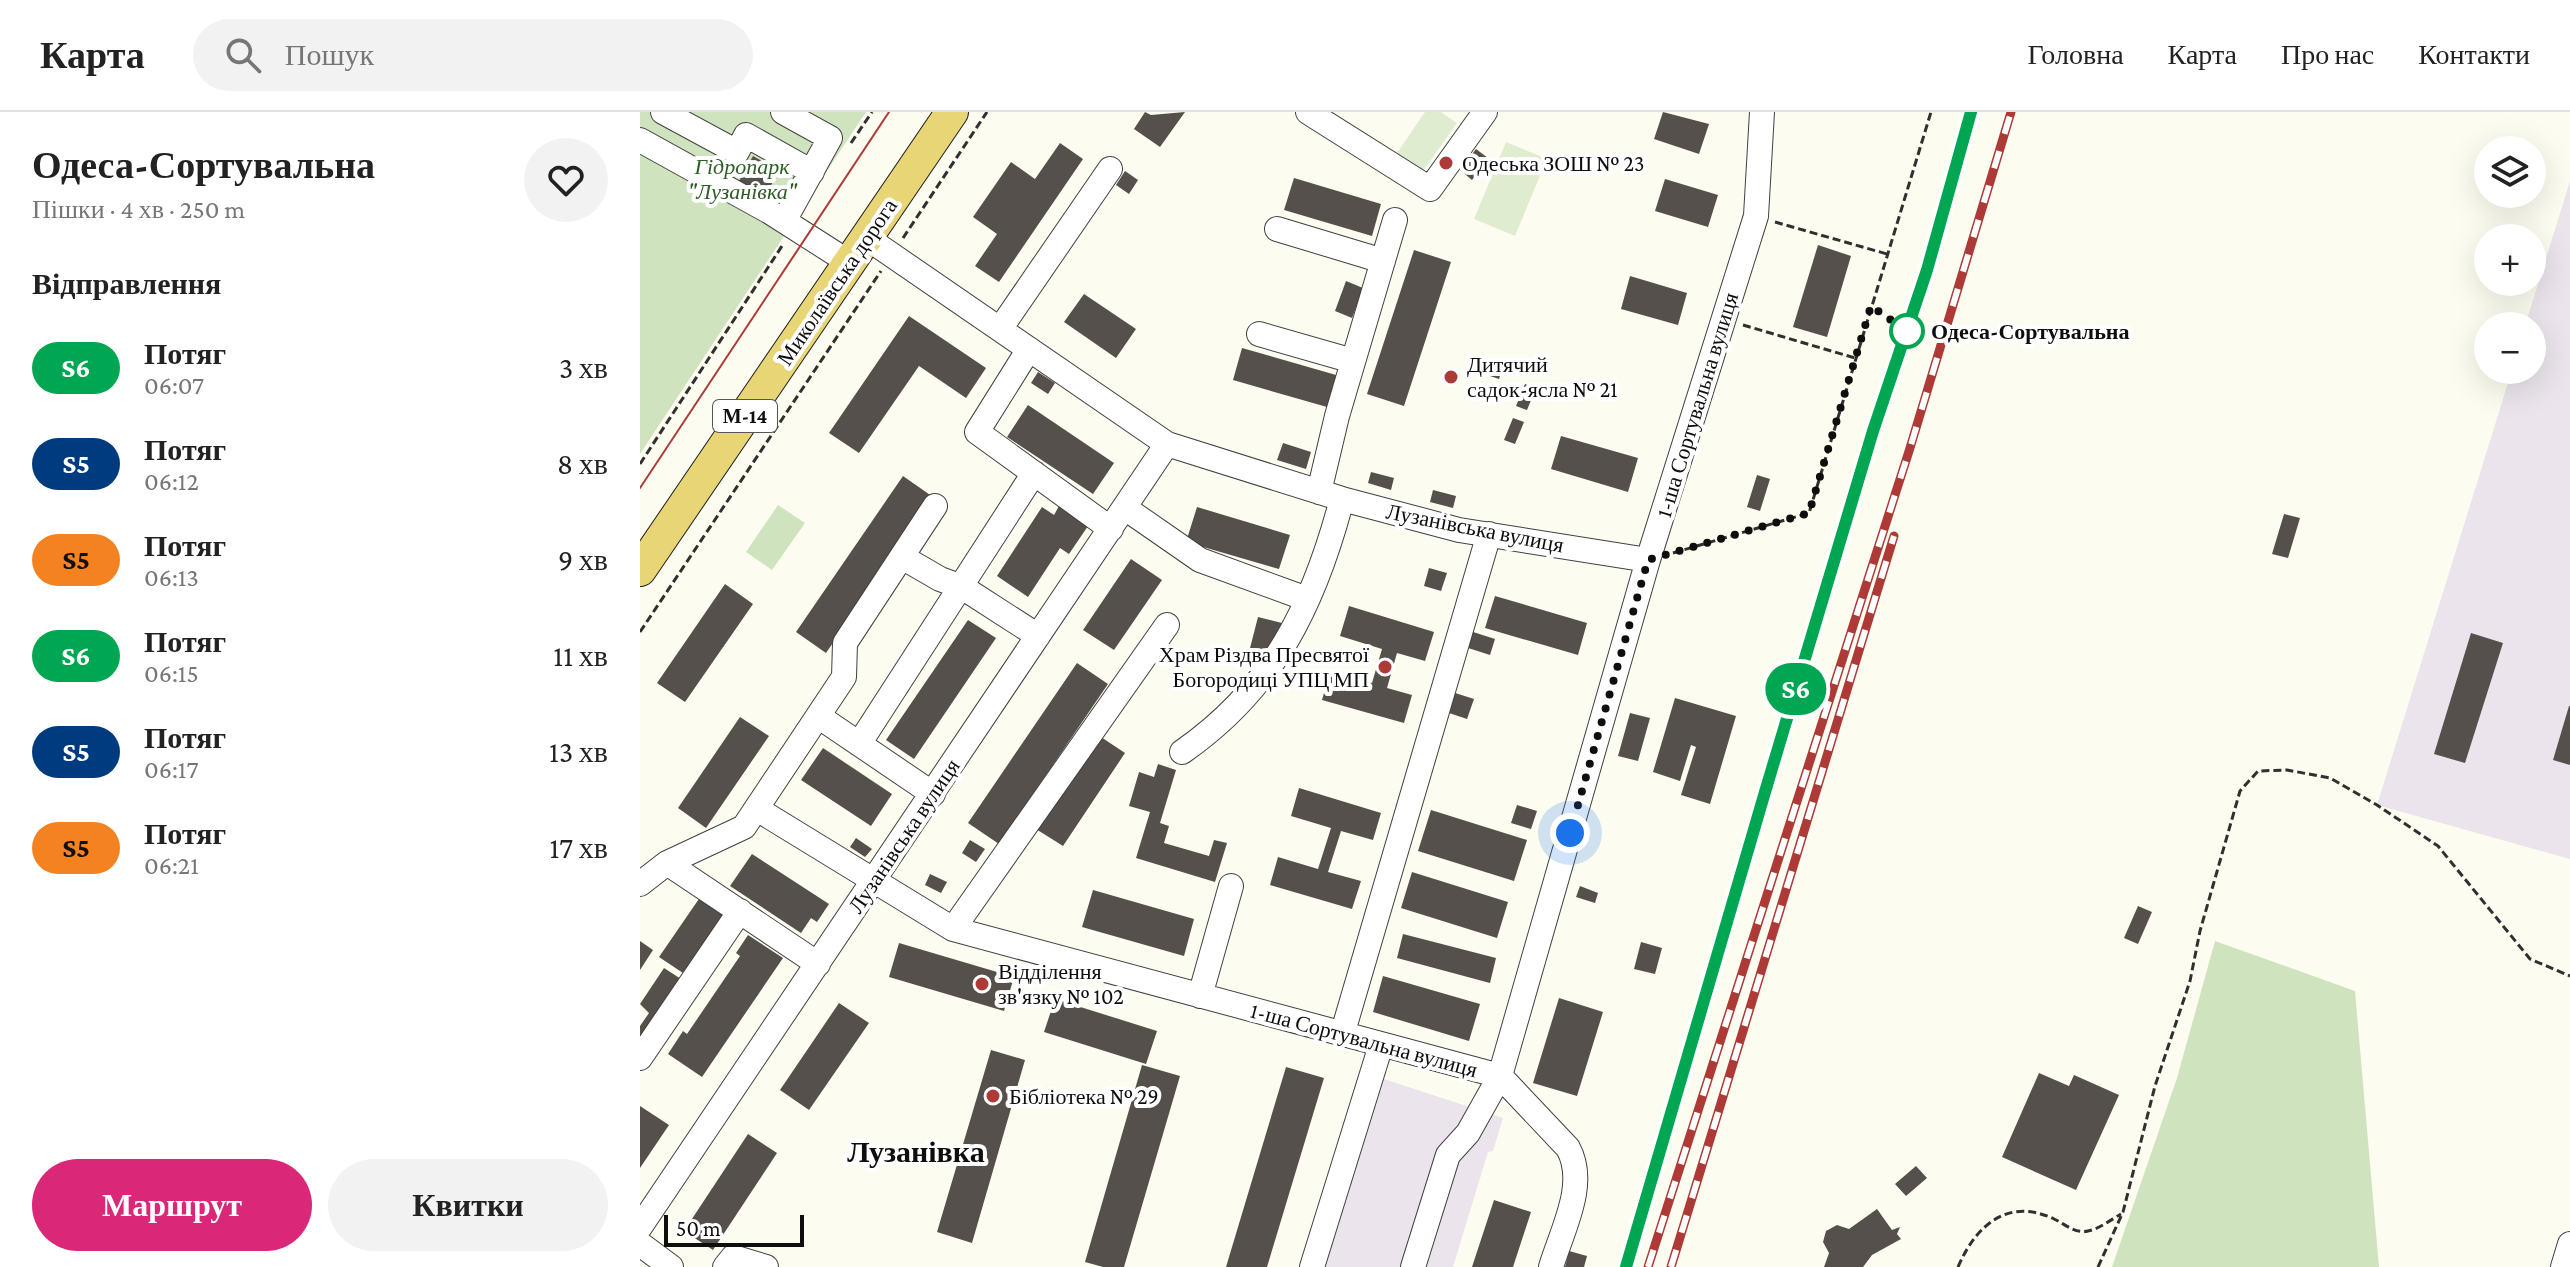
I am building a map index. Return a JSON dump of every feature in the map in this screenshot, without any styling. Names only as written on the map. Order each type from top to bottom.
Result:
[{"type":"main road","name":"Миколаївська дорога","points":[[640,570],[869,252],[952,112]]},
{"type":"street","points":[[663,112],[737,152],[746,135],[812,172]]},
{"type":"street","points":[[783,112],[830,138],[789,224]]},
{"type":"street","points":[[1308,112],[1430,189],[1485,112]]},
{"type":"street","name":"1-ша Сортувальна вулиця","points":[[757,809],[953,929],[1500,1076],[1648,560],[1756,216],[1762,112]]},
{"type":"street","name":"Лузанівська вулиця","points":[[640,140],[789,224],[869,252],[1000,329],[1167,444],[1330,496],[1489,534],[1648,560]]},
{"type":"street","points":[[1000,329],[1110,169]]},
{"type":"street","points":[[1182,752],[1247,696],[1273,666],[1328,551],[1330,496],[1353,361],[1395,220]]},
{"type":"street","points":[[1277,229],[1383,261]]},
{"type":"street","points":[[1259,334],[1353,361]]},
{"type":"street","points":[[1029,349],[977,432],[1034,473],[1200,560],[1307,599]]},
{"type":"street","name":"Лузанівська вулиця","points":[[640,1227],[1167,444]]},
{"type":"street","points":[[859,744],[1034,473]]},
{"type":"street","points":[[640,884],[667,863],[734,834],[757,809],[844,677],[845,643],[935,506]]},
{"type":"street","points":[[1342,1035],[1489,534]]},
{"type":"street","points":[[902,557],[940,579],[962,587],[1038,636]]},
{"type":"street","points":[[953,929],[1167,625]]},
{"type":"street","points":[[818,716],[933,794]]},
{"type":"street","points":[[667,863],[818,964]]},
{"type":"street","points":[[1200,996],[1231,886]]},
{"type":"street","points":[[640,1058],[740,911]]},
{"type":"street","points":[[1312,1267],[1381,1045]]},
{"type":"street","points":[[1413,1267],[1448,1155],[1468,1133],[1500,1076],[1568,1148],[1578,1171],[1551,1267]]},
{"type":"street","points":[[640,1244],[671,1267]]},
{"type":"street","points":[[2563,1267],[2570,1244]]},
{"type":"street","points":[[725,1267],[733,1257],[766,1267]]},
{"type":"path","points":[[846,150],[872,112]]},
{"type":"path","points":[[640,632],[869,252],[987,112]]},
{"type":"path","points":[[1648,560],[1809,513],[1931,112]]},
{"type":"path","points":[[1756,216],[1887,254]]},
{"type":"path","points":[[640,464],[789,224]]},
{"type":"path","points":[[1724,319],[1855,358]]},
{"type":"path","points":[[2098,1267],[2123,1212],[2155,1086],[2190,981],[2240,791],[2258,771],[2287,770],[2330,778],[2390,813],[2438,846],[2530,959],[2570,976]]},
{"type":"path","points":[[1958,1267],[1977,1232],[1987,1222],[2006,1212],[2029,1210],[2076,1231],[2088,1232],[2123,1212]]},
{"type":"shaded area","points":[[2570,181],[2570,859],[2377,805],[2508,384],[2546,384],[2546,312],[2529,312],[2534,296],[2546,296],[2546,258]]},
{"type":"shaded area","points":[[1381,1078],[1503,1118],[1493,1151],[1488,1152],[1453,1267],[1322,1267]]},
{"type":"green space","name":"Гідропарк \"Лузанівка\"","points":[[640,112],[866,112],[640,454]]},
{"type":"green space","points":[[1425,112],[1441,112],[1457,123],[1423,171],[1397,153]]},
{"type":"green space","points":[[1506,142],[1547,159],[1515,236],[1474,219]]},
{"type":"green space","points":[[778,505],[805,523],[772,570],[746,552]]},
{"type":"green space","points":[[2215,941],[2355,991],[2379,1267],[2112,1267],[2177,1078]]},
{"type":"building","points":[[1145,112],[1151,115],[1185,112],[1160,147],[1134,129]]},
{"type":"building","points":[[1663,112],[1709,124],[1699,154],[1654,139]]},
{"type":"building","points":[[1060,143],[1083,159],[999,282],[975,266],[997,234],[973,217],[1011,162],[1035,179]]},
{"type":"building","points":[[1476,149],[1488,158],[1472,180],[1460,170]]},
{"type":"building","points":[[753,156],[779,171],[765,196],[739,181]]},
{"type":"building","points":[[1125,171],[1138,180],[1129,194],[1116,185]]},
{"type":"building","points":[[1294,178],[1381,204],[1372,236],[1284,210]]},
{"type":"building","points":[[1665,179],[1718,195],[1708,227],[1655,211]]},
{"type":"building","points":[[1818,245],[1851,256],[1827,337],[1793,327]]},
{"type":"building","points":[[1414,250],[1451,262],[1404,406],[1367,394]]},
{"type":"building","points":[[1630,276],[1687,293],[1678,325],[1621,309]]},
{"type":"building","points":[[1346,281],[1363,288],[1352,318],[1335,311]]},
{"type":"building","points":[[1084,294],[1136,329],[1116,358],[1064,322]]},
{"type":"building","points":[[909,316],[986,368],[966,398],[919,366],[859,453],[829,433]]},
{"type":"building","points":[[1242,348],[1336,375],[1327,407],[1233,380]]},
{"type":"building","points":[[1482,360],[1503,367],[1499,379],[1478,372]]},
{"type":"building","points":[[1038,372],[1055,383],[1048,394],[1031,383]]},
{"type":"building","points":[[1525,384],[1536,388],[1527,410],[1516,406]]},
{"type":"building","points":[[1028,405],[1114,463],[1093,494],[1007,437]]},
{"type":"building","points":[[1513,418],[1524,422],[1515,444],[1504,440]]},
{"type":"building","points":[[1561,436],[1638,458],[1628,492],[1551,469]]},
{"type":"building","points":[[1283,443],[1311,452],[1306,469],[1277,460]]},
{"type":"building","points":[[1371,472],[1394,478],[1391,490],[1368,483]]},
{"type":"building","points":[[1757,475],[1770,479],[1760,511],[1747,507]]},
{"type":"building","points":[[903,476],[933,497],[826,653],[796,632]]},
{"type":"building","points":[[1433,490],[1456,496],[1453,508],[1430,502]]},
{"type":"building","points":[[1059,506],[1088,526],[1069,554],[1060,548],[1028,597],[997,576],[1042,507],[1054,515]]},
{"type":"building","points":[[1197,507],[1290,535],[1279,569],[1186,542]]},
{"type":"building","points":[[2284,514],[2300,518],[2288,558],[2272,554]]},
{"type":"building","points":[[1131,559],[1162,580],[1114,650],[1083,630]]},
{"type":"building","points":[[1429,568],[1447,573],[1441,591],[1424,586]]},
{"type":"building","points":[[725,584],[753,604],[685,702],[657,683]]},
{"type":"building","points":[[1495,596],[1587,623],[1578,655],[1485,628]]},
{"type":"building","name":"Храм Різдва Пресвятої Богородиці УПЦ МП","points":[[1349,606],[1434,632],[1425,661],[1397,653],[1387,688],[1412,695],[1404,723],[1322,700],[1330,672],[1372,683],[1382,649],[1340,636]]},
{"type":"building","points":[[1258,617],[1282,623],[1274,658],[1249,652]]},
{"type":"building","points":[[968,620],[996,638],[914,759],[886,740]]},
{"type":"building","points":[[1470,631],[1495,639],[1490,655],[1465,647]]},
{"type":"building","points":[[2471,633],[2503,643],[2465,763],[2434,754]]},
{"type":"building","points":[[1077,663],[1108,684],[999,844],[968,823]]},
{"type":"building","points":[[1449,691],[1474,699],[1467,719],[1443,711]]},
{"type":"building","points":[[1675,698],[1736,716],[1710,804],[1681,795],[1696,747],[1691,745],[1680,781],[1653,772]]},
{"type":"building","points":[[2570,706],[2570,765],[2553,760]]},
{"type":"building","points":[[1630,713],[1650,718],[1638,761],[1618,756]]},
{"type":"building","points":[[740,717],[769,736],[706,828],[678,808]]},
{"type":"building","points":[[1098,735],[1125,753],[1063,846],[1036,829]]},
{"type":"building","points":[[823,748],[892,794],[871,826],[801,780]]},
{"type":"building","points":[[1158,764],[1176,770],[1160,823],[1169,826],[1164,843],[1209,856],[1214,840],[1227,843],[1215,882],[1136,858],[1150,812],[1129,806],[1139,772],[1154,777]]},
{"type":"building","points":[[1299,788],[1381,813],[1373,840],[1341,831],[1328,872],[1361,881],[1352,909],[1270,885],[1278,857],[1318,869],[1331,828],[1291,816]]},
{"type":"building","points":[[1517,805],[1537,811],[1531,829],[1511,823]]},
{"type":"building","points":[[1431,810],[1527,840],[1514,881],[1418,851]]},
{"type":"building","points":[[856,838],[872,849],[865,857],[850,847]]},
{"type":"building","points":[[970,840],[985,849],[976,862],[962,853]]},
{"type":"building","points":[[752,854],[829,904],[817,922],[811,918],[801,933],[730,886]]},
{"type":"building","points":[[1412,872],[1508,902],[1497,938],[1401,908]]},
{"type":"building","points":[[930,874],[947,882],[941,893],[925,885]]},
{"type":"building","points":[[1580,886],[1598,893],[1595,903],[1576,897]]},
{"type":"building","points":[[1093,890],[1194,919],[1184,956],[1082,927]]},
{"type":"building","points":[[703,893],[730,912],[686,975],[659,957]]},
{"type":"building","points":[[2138,906],[2152,912],[2138,944],[2124,938]]},
{"type":"building","points":[[1403,934],[1496,958],[1490,983],[1397,958]]},
{"type":"building","points":[[748,935],[783,958],[702,1077],[668,1054],[683,1031],[687,1034],[740,956],[736,953]]},
{"type":"building","points":[[640,941],[653,950],[640,970]]},
{"type":"building","points":[[1641,942],[1662,948],[1655,974],[1634,969]]},
{"type":"building","points":[[899,943],[1014,977],[1004,1011],[889,977]]},
{"type":"building","points":[[664,968],[684,981],[640,1047],[640,1026],[649,1013],[640,1004]]},
{"type":"building","points":[[1383,976],[1480,1004],[1469,1041],[1373,1012]]},
{"type":"building","points":[[1559,998],[1603,1012],[1577,1096],[1533,1083]]},
{"type":"building","points":[[1055,999],[1157,1031],[1146,1064],[1044,1032]]},
{"type":"building","points":[[839,1003],[869,1023],[809,1110],[780,1090]]},
{"type":"building","points":[[991,1050],[1025,1060],[972,1243],[937,1232]]},
{"type":"building","points":[[1142,1065],[1180,1076],[1124,1267],[1103,1267],[1085,1262]]},
{"type":"building","points":[[1286,1067],[1324,1078],[1267,1267],[1226,1267]]},
{"type":"building","points":[[2039,1073],[2069,1086],[2074,1075],[2119,1095],[2076,1190],[2002,1157]]},
{"type":"building","points":[[640,1106],[669,1125],[640,1168]]},
{"type":"building","points":[[748,1134],[777,1153],[713,1250],[684,1231]]},
{"type":"building","points":[[1916,1166],[1927,1178],[1906,1196],[1895,1184]]},
{"type":"building","points":[[1494,1200],[1531,1212],[1513,1267],[1472,1267]]},
{"type":"building","points":[[1877,1209],[1892,1230],[1900,1227],[1897,1234],[1901,1239],[1872,1255],[1863,1267],[1824,1267],[1829,1253],[1823,1242],[1826,1231],[1837,1225],[1849,1229]]},
{"type":"building","points":[[1569,1251],[1587,1256],[1584,1267],[1565,1267]]},
{"type":"tram line","points":[[640,488],[889,112]]},
{"type":"railway","points":[[1626,1267],[1826,588],[1927,270],[1971,112]]},
{"type":"railway","points":[[1648,1267],[1910,448],[2011,112]]},
{"type":"railway","points":[[1671,1267],[1894,536]]},
{"type":"train","name":"S6","points":[[1626,1267],[1660,1142],[1873,431],[1927,270],[1971,112]]},
{"type":"place","name":"Одеська ЗОШ № 23","points":[[1446,163]]},
{"type":"place","name":"Одеса-Сортувальна","points":[[1907,331]]},
{"type":"place","name":"Дитячий садок-ясла № 21","points":[[1451,377]]},
{"type":"place","name":"Храм Різдва Пресвятої Богородиці УПЦ МП","points":[[1385,667]]},
{"type":"place","name":"Відділення зв'язку № 102","points":[[982,984]]},
{"type":"place","name":"Бібліотека № 29","points":[[993,1096]]},
{"type":"district","name":"Лузанівка","points":[[916,1151]]},
{"type":"route","points":[[1570,833],[1648,560],[1809,513],[1871,306],[1907,331]]}]
